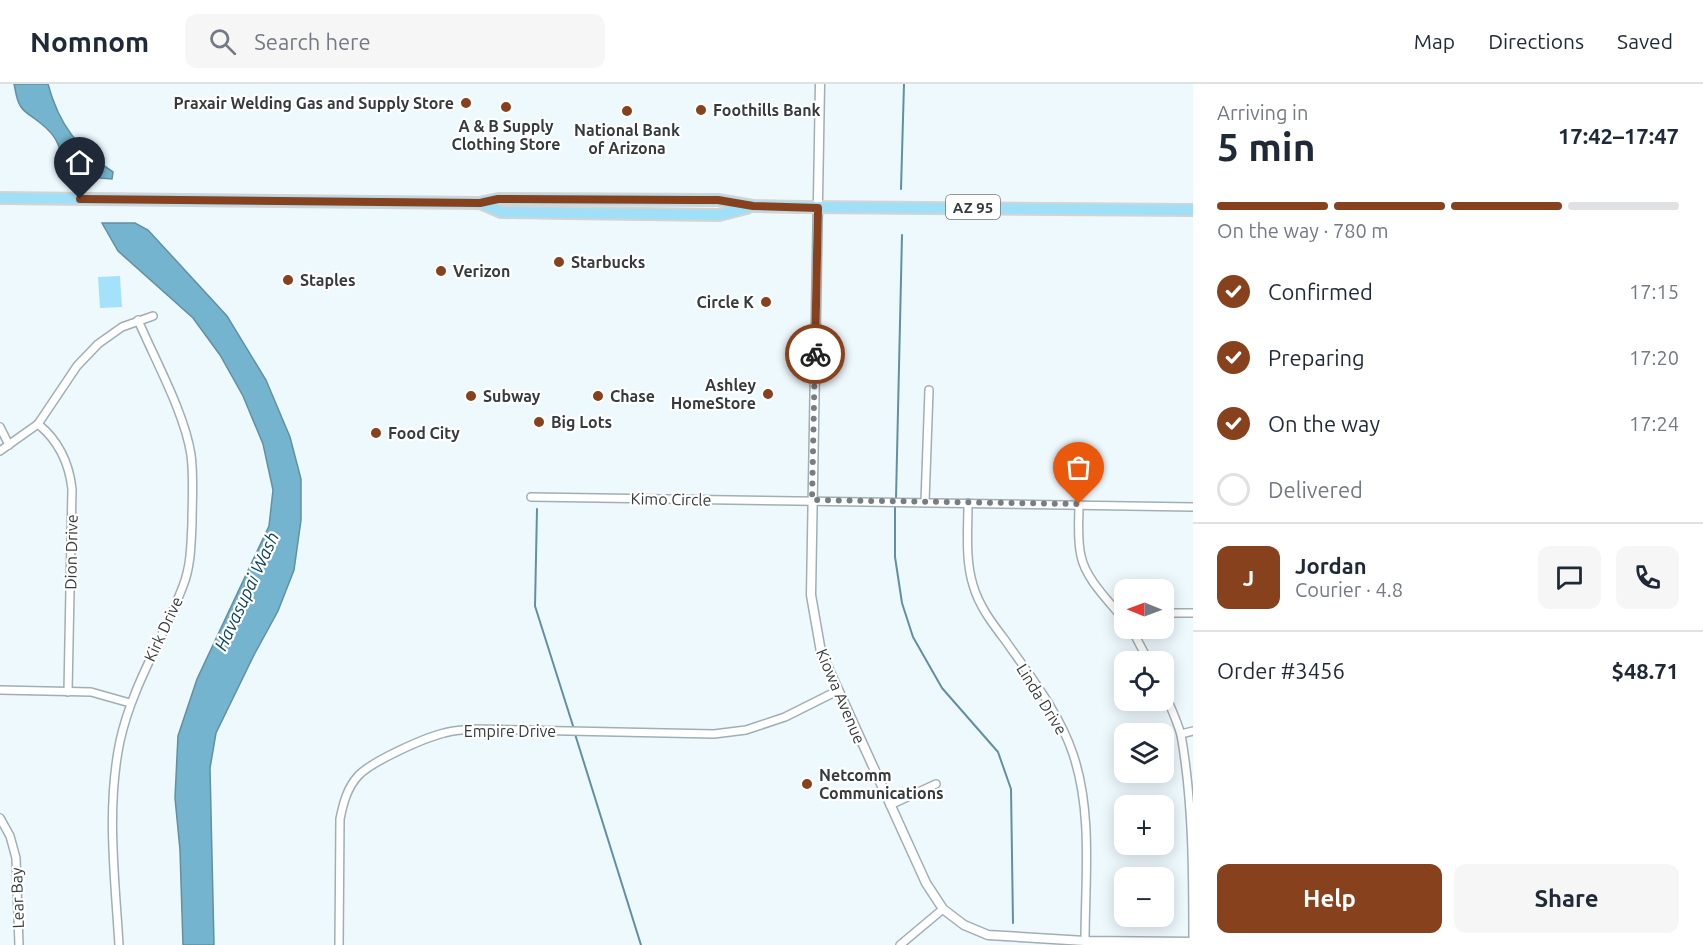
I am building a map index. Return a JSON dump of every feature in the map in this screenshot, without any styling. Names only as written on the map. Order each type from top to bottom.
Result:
[{"type":"highway","name":"AZ 95","points":[[0,198],[480,203],[501,212],[718,215],[753,206],[1193,210]]},
{"type":"street","name":"Kiowa Avenue","points":[[820,84],[811,595],[820,652],[926,883],[943,909],[963,925],[988,934],[1137,944],[1193,942]]},
{"type":"street","points":[[0,451],[38,424],[89,353],[111,334],[138,320],[153,316]]},
{"type":"street","name":"Kirk Drive","points":[[118,945],[112,815],[115,769],[120,741],[130,703],[184,584],[191,553],[193,485],[191,455],[186,433],[138,320]]},
{"type":"street","points":[[925,502],[929,390]]},
{"type":"street","name":"Dion Drive","points":[[38,424],[61,450],[70,476],[68,692]]},
{"type":"street","points":[[0,427],[9,445]]},
{"type":"street","name":"Kimo Circle","points":[[531,497],[1193,507]]},
{"type":"street","name":"Linda Drive","points":[[968,503],[968,563],[973,586],[985,612],[1048,702],[1061,726],[1076,765],[1081,786],[1085,825],[1084,941]]},
{"type":"street","points":[[1079,504],[1078,543],[1081,559],[1089,576],[1114,607]]},
{"type":"street","points":[[1174,613],[1193,613]]},
{"type":"street","points":[[0,690],[92,692],[130,703]]},
{"type":"street","name":"Empire Drive","points":[[339,945],[340,819],[348,791],[358,776],[375,764],[427,738],[447,732],[472,729],[714,734],[746,730],[785,717],[837,691]]},
{"type":"street","points":[[1172,711],[1181,734],[1193,810],[1193,942]]},
{"type":"street","points":[[1181,734],[1193,731]]},
{"type":"street","points":[[890,805],[936,784]]},
{"type":"street","name":"Lear Bay","points":[[0,818],[10,836],[16,858],[19,945]]},
{"type":"street","points":[[900,945],[943,909]]},
{"type":"shaded area","points":[[120,276],[122,307],[100,308],[98,277]]},
{"type":"water","points":[[14,84],[48,84],[64,124],[80,145],[113,172],[112,179],[60,175],[61,159],[55,139],[46,128],[21,107]]},
{"type":"water","name":"Havasupai Wash","points":[[102,223],[135,223],[148,230],[227,316],[266,380],[290,437],[301,479],[301,520],[294,570],[278,611],[216,733],[210,768],[214,945],[183,945],[180,850],[175,798],[178,736],[197,679],[269,526],[273,490],[263,444],[243,396],[220,355],[193,318],[118,251]]},
{"type":"waterway","points":[[901,189],[904,84]]},
{"type":"waterway","points":[[896,499],[902,235]]},
{"type":"waterway","points":[[895,505],[895,557],[902,603],[913,637],[942,688],[998,752],[1011,789],[1013,923]]},
{"type":"waterway","points":[[537,509],[535,606],[574,729]]},
{"type":"waterway","points":[[575,734],[641,945]]},
{"type":"way so far","points":[[815,354],[812,500],[1079,504]]},
{"type":"place","name":"Praxair Welding Gas and Supply Store","points":[[466,103]]},
{"type":"place","name":"A & B Supply Clothing Store","points":[[506,107]]},
{"type":"place","name":"Foothills Bank","points":[[701,110]]},
{"type":"place","name":"National Bank of Arizona","points":[[627,111]]},
{"type":"place","name":"Starbucks","points":[[559,262]]},
{"type":"place","name":"Verizon","points":[[441,271]]},
{"type":"place","name":"Staples","points":[[288,280]]},
{"type":"place","name":"Circle K","points":[[766,302]]},
{"type":"place","name":"Ashley HomeStore","points":[[768,394]]},
{"type":"place","name":"Subway","points":[[471,396]]},
{"type":"place","name":"Chase","points":[[598,396]]},
{"type":"place","name":"Big Lots","points":[[539,422]]},
{"type":"place","name":"Food City","points":[[376,433]]},
{"type":"place","name":"Netcomm Communications","points":[[807,784]]},
{"type":"route","points":[[80,199],[480,203],[498,199],[718,200],[753,206],[818,208],[815,354]]}]
